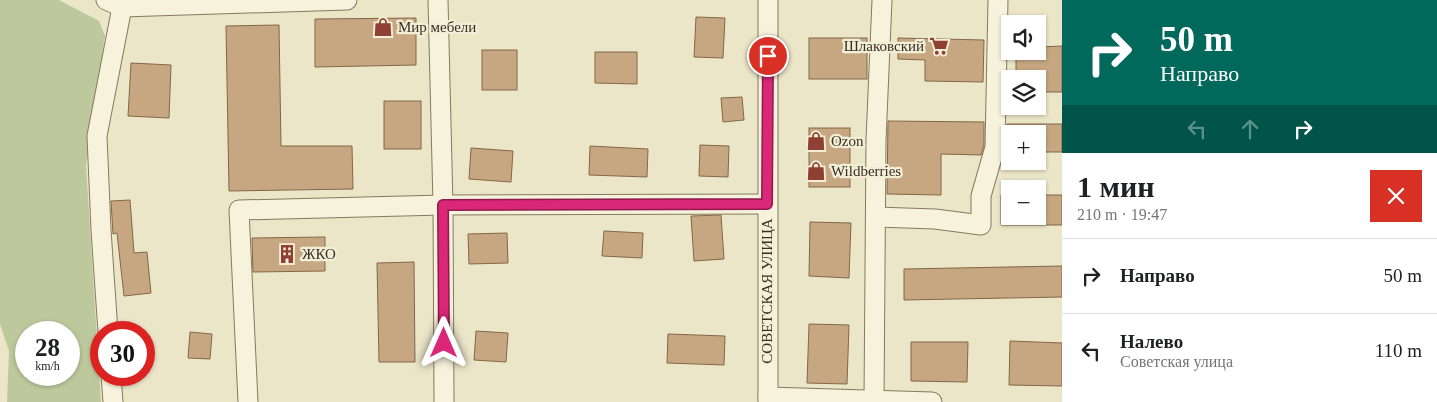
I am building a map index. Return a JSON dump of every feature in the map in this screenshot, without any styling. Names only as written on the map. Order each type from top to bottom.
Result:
[{"type":"street","points":[[107,321],[97,136],[114,4],[347,0]]},
{"type":"street","points":[[438,0],[443,205],[444,402]]},
{"type":"street","name":"СОВЕТСКАЯ УЛИЦА","points":[[768,0],[768,399]]},
{"type":"street","points":[[874,400],[876,131],[882,0]]},
{"type":"street","points":[[876,217],[935,219],[981,225],[981,196],[995,147],[998,0]]},
{"type":"street","points":[[248,402],[239,210],[443,205],[767,204]]},
{"type":"street","points":[[112,386],[113,402]]},
{"type":"street","points":[[768,399],[932,402]]},
{"type":"green space","points":[[0,0],[59,0],[99,21],[105,36],[86,165],[96,321],[90,321],[90,386],[100,386],[101,402],[7,402],[9,351],[0,324]]},
{"type":"building","points":[[696,17],[725,18],[723,58],[694,57]]},
{"type":"building","points":[[416,18],[416,65],[315,67],[315,19]]},
{"type":"building","points":[[279,25],[281,146],[352,146],[353,189],[229,191],[226,26]]},
{"type":"building","points":[[809,38],[867,38],[867,79],[809,79]]},
{"type":"building","points":[[898,38],[984,40],[983,82],[925,81],[925,60],[898,59]]},
{"type":"building","points":[[1062,46],[1062,92],[1046,92],[1046,70],[1016,70],[1016,60],[1046,60],[1046,47]]},
{"type":"building","points":[[482,50],[517,50],[517,90],[482,90]]},
{"type":"building","points":[[595,52],[637,52],[637,84],[595,83]]},
{"type":"building","points":[[131,63],[171,65],[169,118],[128,116]]},
{"type":"building","points":[[742,97],[744,120],[723,122],[721,98]]},
{"type":"building","points":[[384,101],[421,101],[421,149],[384,149]]},
{"type":"building","points":[[888,121],[984,122],[984,145],[981,155],[941,154],[941,195],[887,194]]},
{"type":"building","points":[[1062,124],[1062,152],[1046,152],[1046,125],[1007,125]]},
{"type":"building","points":[[809,128],[850,128],[850,187],[809,187]]},
{"type":"building","points":[[700,145],[729,146],[728,177],[699,176]]},
{"type":"building","points":[[590,146],[648,149],[647,177],[589,175]]},
{"type":"building","points":[[471,148],[513,151],[511,182],[469,179]]},
{"type":"building","points":[[1046,195],[1062,195],[1062,225],[1046,225]]},
{"type":"building","points":[[130,200],[134,253],[147,252],[151,293],[124,296],[117,233],[113,234],[111,201]]},
{"type":"building","points":[[721,215],[724,259],[694,261],[691,216]]},
{"type":"building","points":[[810,222],[851,223],[849,278],[809,276]]},
{"type":"building","points":[[604,231],[643,233],[642,258],[602,256]]},
{"type":"building","points":[[507,233],[508,263],[469,264],[468,234]]},
{"type":"building","name":"ЖКО","points":[[325,237],[325,271],[253,272],[252,238]]},
{"type":"building","points":[[414,262],[415,362],[379,362],[377,263]]},
{"type":"building","points":[[1062,266],[1062,297],[904,300],[904,269]]},
{"type":"building","points":[[809,324],[849,325],[847,384],[807,383]]},
{"type":"building","points":[[476,331],[508,333],[506,362],[474,360]]},
{"type":"building","points":[[190,332],[212,334],[210,359],[188,358]]},
{"type":"building","points":[[668,334],[725,336],[724,365],[667,363]]},
{"type":"building","points":[[1010,341],[1062,343],[1062,386],[1009,385]]},
{"type":"building","points":[[911,342],[968,342],[967,382],[911,381]]},
{"type":"place","name":"Мир мебели","points":[[383,27]]},
{"type":"place","name":"Шлаковский","points":[[939,46]]},
{"type":"place","name":"Ozon","points":[[816,141]]},
{"type":"place","name":"Wildberries","points":[[816,171]]},
{"type":"place","name":"ЖКО","points":[[287,254]]},
{"type":"route","points":[[444,343],[443,205],[767,204],[768,56]]}]
